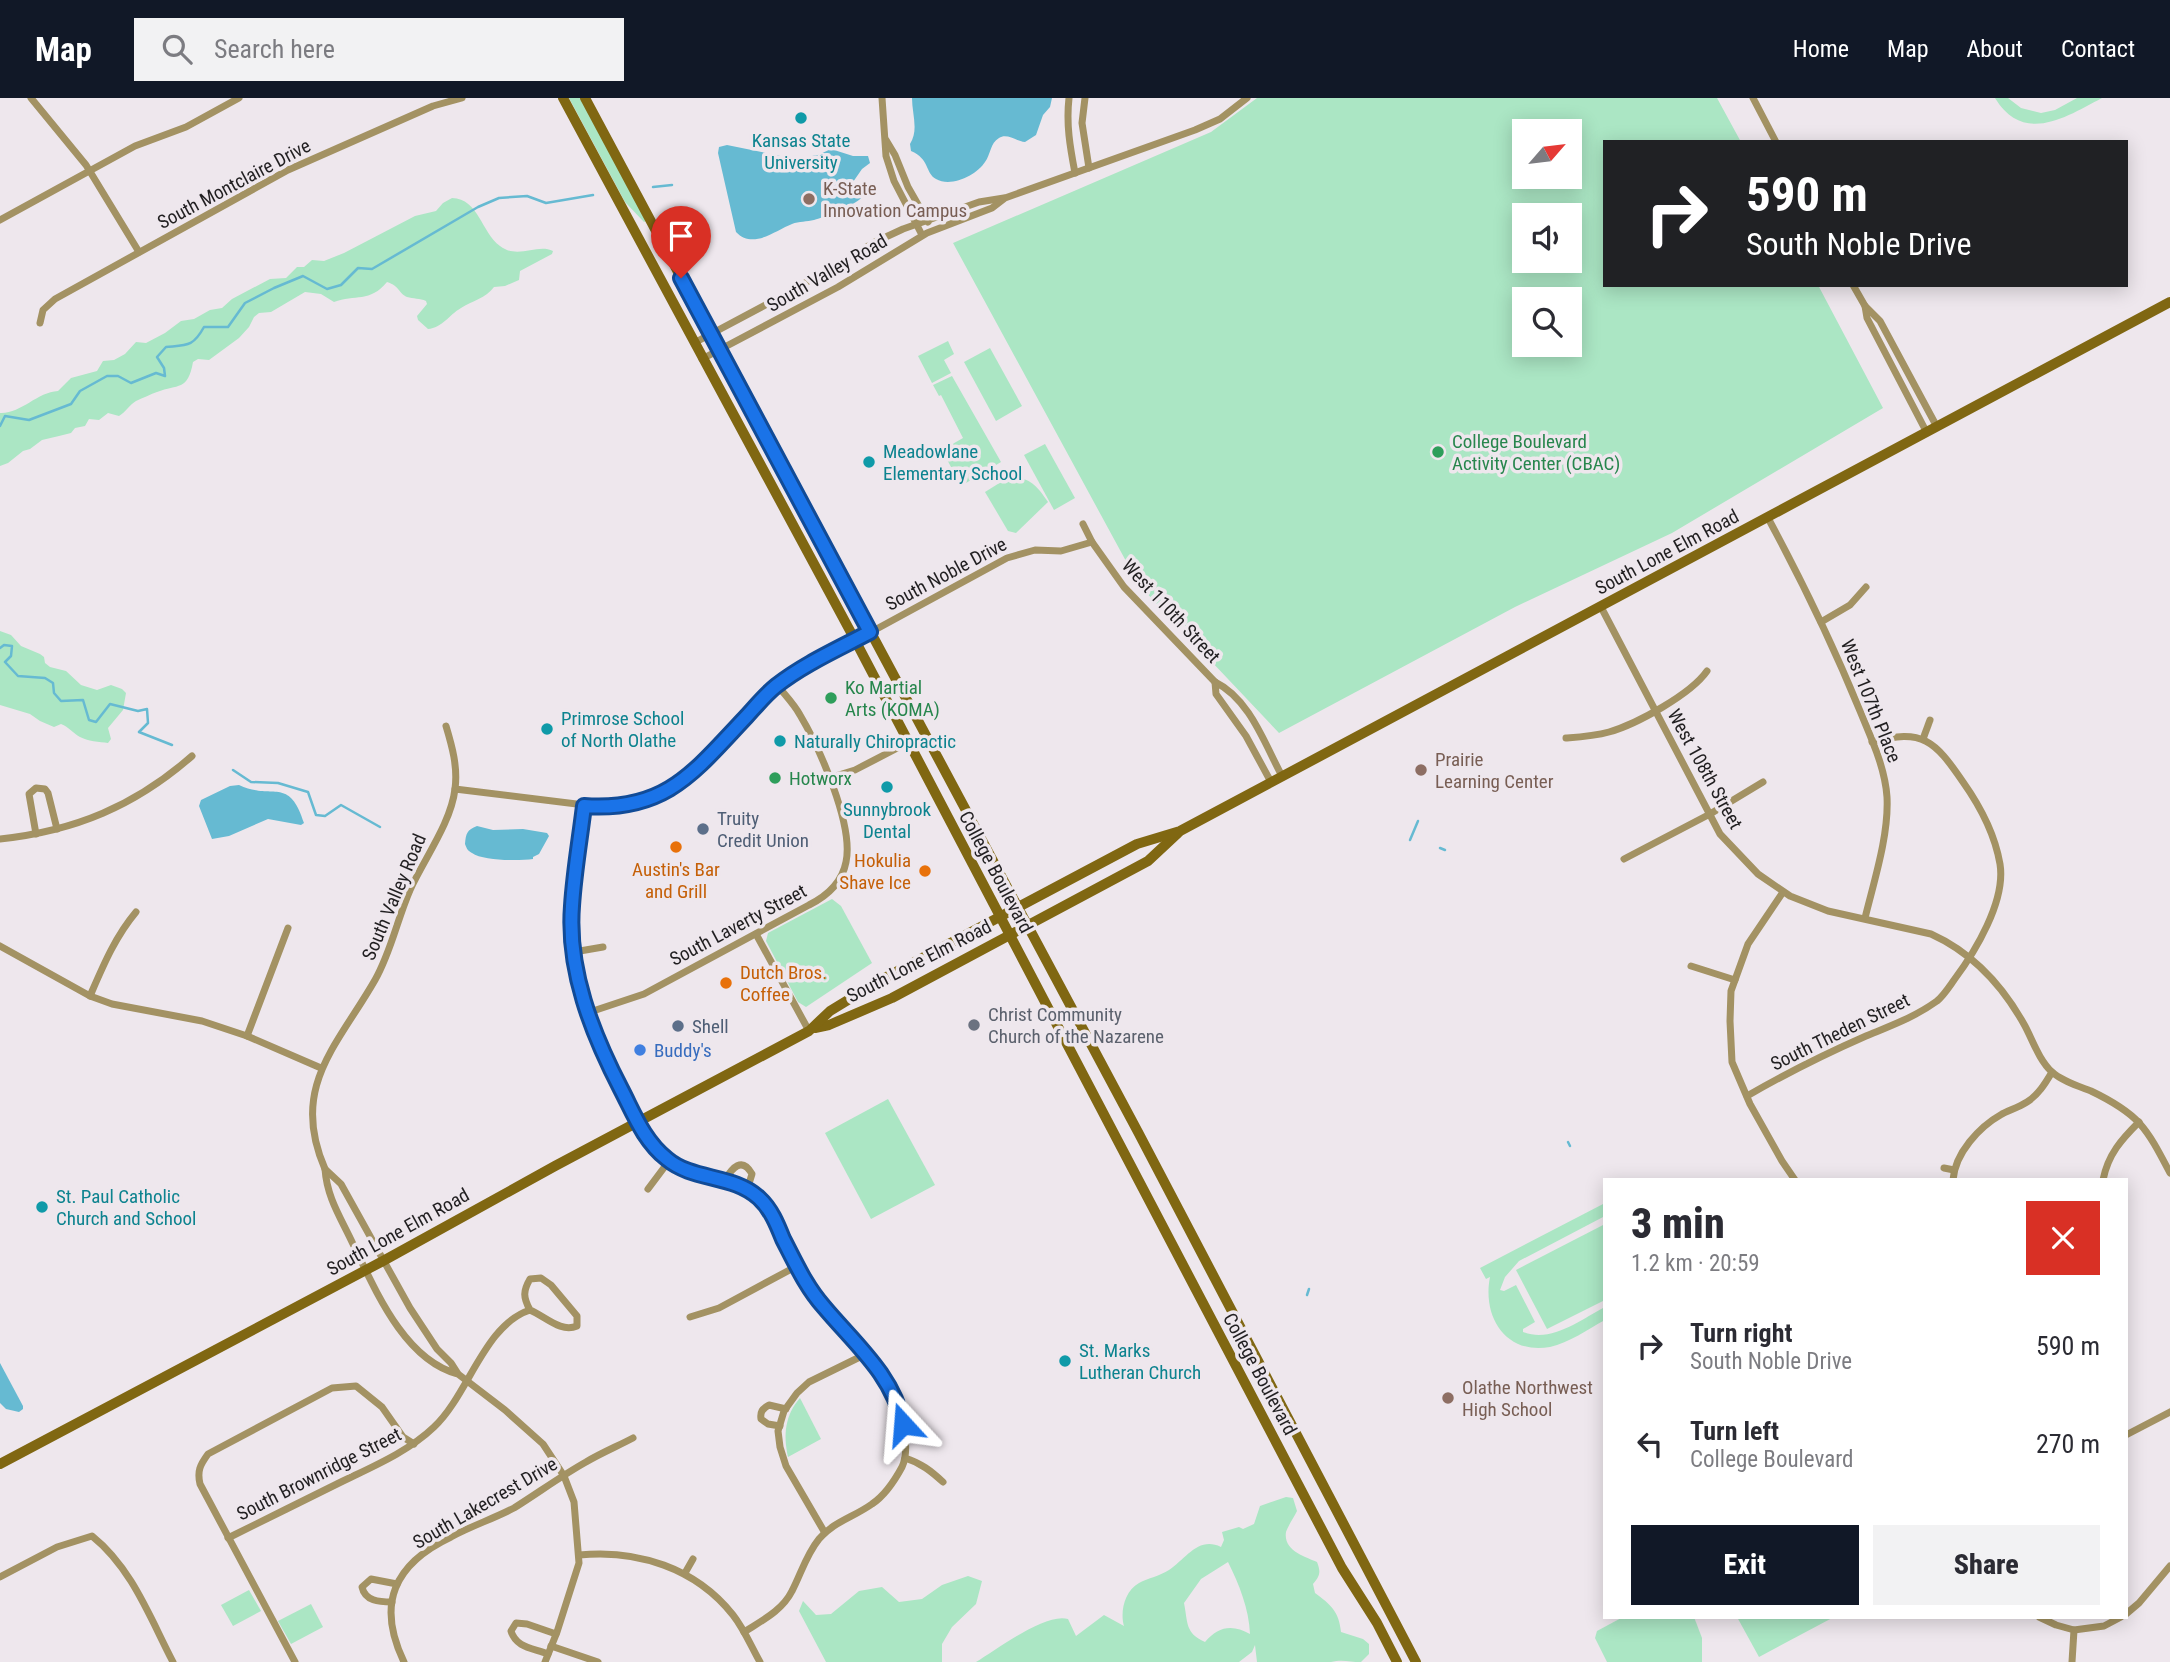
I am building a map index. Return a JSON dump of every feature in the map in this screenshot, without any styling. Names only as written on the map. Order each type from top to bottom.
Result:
[{"type":"main road","name":"College Boulevard","points":[[563,98],[855,640],[1342,1568],[1377,1623],[1397,1662]]},
{"type":"main road","name":"College Boulevard","points":[[586,98],[1138,1132],[1416,1662]]},
{"type":"main road","name":"South Lone Elm Road","points":[[1,1462],[383,1261],[810,1030],[830,1012],[879,981],[1137,844],[1180,831],[2170,302]]},
{"type":"main road","name":"South Lone Elm Road","points":[[810,1030],[830,1025],[892,998],[1148,861],[1180,831]]},
{"type":"street","points":[[31,98],[89,170],[139,252]]},
{"type":"street","name":"South Montclaire Drive","points":[[40,323],[43,310],[55,299],[288,170],[433,106],[461,98]]},
{"type":"street","points":[[882,98],[886,156],[894,181],[922,235]]},
{"type":"street","points":[[1069,98],[1067,127],[1075,173]]},
{"type":"street","points":[[1085,98],[1082,123],[1089,168]]},
{"type":"street","name":"South Valley Road","points":[[702,359],[838,287],[932,230],[992,208],[1005,198],[1195,130],[1220,118],[1247,98]]},
{"type":"street","points":[[1753,98],[1775,140]]},
{"type":"street","points":[[0,220],[135,146],[186,127],[235,99]]},
{"type":"street","points":[[886,139],[932,230]]},
{"type":"street","name":"South Valley Road","points":[[694,343],[789,293],[875,242],[979,202],[1005,198]]},
{"type":"street","points":[[1854,287],[1865,306],[1867,318],[1932,430]]},
{"type":"street","name":"West 107th Place","points":[[1768,518],[1840,662],[1885,780],[1887,814],[1865,918]]},
{"type":"street","name":"West 110th Street","points":[[1083,524],[1092,542],[1124,587],[1216,682],[1228,688],[1240,702],[1282,776]]},
{"type":"street","name":"South Noble Drive","points":[[455,789],[609,808],[666,792],[699,766],[777,685],[806,666],[1016,554],[1035,550],[1060,551],[1092,542]]},
{"type":"street","name":"West 107th Place","points":[[1821,622],[1850,605],[1866,587]]},
{"type":"street","name":"West 108th Street","points":[[1601,607],[1720,834],[1738,854],[1758,874],[1790,896],[1828,911],[1931,934],[1946,941],[1996,982],[2052,1072]]},
{"type":"street","points":[[1566,738],[1609,732],[1626,726],[1694,686],[1707,671]]},
{"type":"street","name":"West 110th Street","points":[[1216,682],[1216,694],[1246,736],[1271,782]]},
{"type":"street","name":"South Laverty Street","points":[[587,1013],[644,994],[756,934],[827,895],[842,874],[847,858],[846,842],[829,778],[800,714],[777,685]]},
{"type":"street","points":[[1872,742],[1892,736],[1923,739],[1930,720]]},
{"type":"street","name":"South Valley Road","points":[[446,726],[455,760],[455,789],[439,834],[410,891],[385,961],[321,1068],[312,1117],[317,1151],[325,1169],[326,1188],[384,1307],[403,1333],[434,1363],[458,1374]]},
{"type":"street","name":"South Theden Street","points":[[1746,1096],[1787,1073],[1866,1036],[1901,1023],[1927,1008],[1941,998],[1970,959],[1986,931],[1998,893],[2001,867],[1993,835],[1969,790],[1946,757],[1923,739]]},
{"type":"street","points":[[829,778],[855,770],[908,743]]},
{"type":"street","points":[[0,839],[36,834],[92,819],[123,805],[174,772],[192,756]]},
{"type":"street","points":[[1624,859],[1710,814],[1763,782]]},
{"type":"street","points":[[36,834],[29,794],[36,788],[45,789],[48,793],[57,829]]},
{"type":"street","points":[[584,806],[571,908],[574,952],[587,1013],[598,1044],[638,1123],[652,1145],[668,1161],[681,1168],[725,1180],[758,1197],[773,1216],[797,1266],[822,1306],[880,1370],[900,1408],[906,1440],[905,1458],[889,1487],[873,1503],[831,1527],[806,1559],[791,1594],[771,1615],[744,1632]]},
{"type":"street","points":[[1783,892],[1748,944],[1731,991],[1730,1021],[1732,1062],[1746,1096],[1794,1178]]},
{"type":"street","points":[[90,996],[122,928],[136,912]]},
{"type":"street","points":[[247,1036],[288,928]]},
{"type":"street","points":[[756,934],[810,1030]]},
{"type":"street","points":[[0,946],[90,996],[144,1012],[202,1021],[247,1036],[321,1068]]},
{"type":"street","points":[[574,952],[603,947]]},
{"type":"street","points":[[1691,966],[1735,980]]},
{"type":"street","points":[[1953,1178],[1954,1170],[1968,1143],[1998,1116],[2027,1102],[2042,1089],[2052,1072],[2116,1104],[2139,1122],[2150,1135],[2170,1173]]},
{"type":"street","points":[[2103,1178],[2115,1147],[2139,1122]]},
{"type":"street","points":[[648,1189],[668,1161]]},
{"type":"street","points":[[725,1180],[731,1169],[743,1165],[752,1174],[747,1190]]},
{"type":"street","points":[[1944,1168],[1954,1170]]},
{"type":"street","points":[[325,1169],[341,1184],[423,1329],[458,1374],[543,1444],[564,1476],[574,1502],[579,1563],[556,1634],[546,1658],[520,1645],[514,1640],[511,1631],[516,1623],[556,1634]]},
{"type":"street","points":[[690,1317],[719,1308],[797,1266]]},
{"type":"street","points":[[541,1278],[551,1285],[577,1316],[577,1326],[568,1330],[561,1328],[530,1310],[525,1301],[524,1290],[530,1279],[541,1278]]},
{"type":"street","name":"South Brownridge Street","points":[[228,1538],[414,1444],[435,1427],[453,1406],[491,1341],[506,1323],[530,1310]]},
{"type":"street","points":[[825,1533],[786,1466],[780,1447],[780,1426],[786,1409],[809,1382],[866,1354]]},
{"type":"street","points":[[295,1662],[200,1484],[198,1474],[201,1464],[208,1454],[332,1388],[355,1386],[382,1407],[403,1437],[414,1444]]},
{"type":"street","points":[[780,1426],[768,1424],[761,1419],[760,1413],[769,1405],[786,1409]]},
{"type":"street","points":[[2128,1434],[2170,1412]]},
{"type":"street","name":"South Lakecrest Drive","points":[[404,1662],[393,1633],[390,1612],[397,1584],[412,1563],[425,1551],[512,1508],[586,1462],[633,1438]]},
{"type":"street","points":[[905,1458],[932,1471],[943,1482]]},
{"type":"street","points":[[0,1577],[57,1547],[92,1536],[119,1561],[132,1581],[173,1662]]},
{"type":"street","points":[[579,1555],[619,1555],[646,1559],[685,1573],[715,1596],[733,1615],[760,1662]]},
{"type":"street","points":[[685,1573],[694,1559]]},
{"type":"street","points":[[2128,1612],[2170,1566]]},
{"type":"street","points":[[392,1602],[369,1599],[363,1593],[362,1587],[371,1578],[397,1584]]},
{"type":"street","points":[[2043,1619],[2074,1630],[2104,1626],[2117,1619]]},
{"type":"street","points":[[2072,1662],[2074,1630]]},
{"type":"street","points":[[551,1646],[598,1662]]},
{"type":"green space","points":[[569,98],[580,98],[646,221],[625,202]]},
{"type":"green space","name":"College Boulevard Activity Center (CBAC)","points":[[1257,98],[1717,98],[1740,140],[1603,140],[1603,287],[1819,287],[1883,408],[1672,533],[1515,607],[1279,733],[1139,585],[953,243],[1211,132]]},
{"type":"green space","points":[[1995,98],[2008,98],[2021,108],[2041,113],[2055,110],[2077,98],[2102,98],[2060,119],[2032,124],[2006,112]]},
{"type":"green space","points":[[452,198],[468,204],[494,240],[507,250],[520,252],[547,249],[553,251],[552,254],[520,271],[519,280],[494,287],[441,324],[428,329],[417,316],[427,304],[426,301],[407,297],[387,282],[375,293],[334,302],[321,294],[305,292],[271,312],[259,313],[239,338],[209,360],[198,359],[193,362],[188,378],[181,385],[136,401],[119,416],[108,413],[99,420],[89,419],[85,426],[75,428],[71,433],[42,440],[0,466],[0,413],[15,410],[43,395],[58,391],[71,378],[97,371],[103,361],[114,360],[125,354],[136,342],[146,343],[181,321],[222,308],[232,299],[270,279],[286,278],[297,267],[304,267],[312,260],[324,261],[344,253],[415,216],[436,211]]},
{"type":"green space","points":[[948,341],[954,354],[944,360],[951,373],[932,383],[918,356]]},
{"type":"green space","points":[[990,348],[1022,406],[996,421],[964,362]]},
{"type":"green space","points":[[952,376],[1001,462],[961,486],[942,450],[963,438],[933,385]]},
{"type":"green space","points":[[1045,444],[1075,498],[1054,510],[1024,455]]},
{"type":"green space","points":[[1009,477],[1023,479],[1032,484],[1048,502],[1016,533],[1008,531],[985,492]]},
{"type":"green space","points":[[0,631],[11,635],[21,646],[40,654],[50,667],[66,671],[81,685],[97,690],[111,685],[126,693],[123,710],[108,728],[111,739],[108,743],[83,738],[61,724],[54,727],[30,714],[0,705]]},
{"type":"green space","points":[[832,899],[841,906],[872,963],[806,1007],[798,1002],[766,941],[768,933]]},
{"type":"green space","points":[[888,1099],[935,1185],[871,1219],[825,1133]]},
{"type":"green space","points":[[1603,1204],[1603,1217],[1519,1261],[1505,1277],[1500,1290],[1504,1291],[1516,1285],[1535,1322],[1523,1329],[1523,1332],[1534,1335],[1565,1329],[1603,1308],[1603,1321],[1571,1339],[1550,1347],[1534,1348],[1510,1339],[1500,1330],[1494,1319],[1488,1292],[1490,1277],[1486,1279],[1480,1268]]},
{"type":"green space","points":[[1603,1225],[1603,1301],[1547,1329],[1516,1270]]},
{"type":"green space","points":[[800,1398],[821,1439],[788,1457],[786,1426],[791,1411]]},
{"type":"green space","points":[[1286,1497],[1293,1498],[1297,1511],[1286,1532],[1288,1544],[1296,1552],[1317,1562],[1319,1571],[1313,1584],[1315,1593],[1333,1609],[1341,1632],[1363,1639],[1369,1644],[1369,1654],[1361,1662],[1257,1662],[1255,1645],[1252,1652],[1239,1662],[976,1662],[1034,1626],[1059,1618],[1068,1619],[1076,1636],[1104,1615],[1124,1626],[1124,1603],[1134,1587],[1169,1570],[1199,1547],[1213,1544],[1221,1547],[1224,1540],[1222,1532],[1239,1527],[1243,1529],[1254,1524],[1260,1506]],"holes":[[[1228,1562],[1246,1606],[1250,1634],[1226,1628],[1205,1642],[1191,1631],[1184,1603],[1201,1579]]]},
{"type":"green space","points":[[968,1576],[982,1581],[976,1604],[952,1627],[942,1644],[942,1662],[826,1662],[799,1611],[803,1601],[816,1615],[831,1614],[859,1591],[882,1587],[899,1602],[922,1599],[942,1585]]},
{"type":"green space","points":[[249,1590],[261,1611],[233,1626],[221,1605]]},
{"type":"green space","points":[[311,1604],[323,1627],[291,1644],[278,1621]]},
{"type":"green space","points":[[1619,1619],[1695,1619],[1702,1638],[1702,1662],[1607,1662],[1595,1638],[1597,1631]]},
{"type":"green space","points":[[1738,1619],[1830,1619],[1759,1657]]},
{"type":"water","points":[[912,98],[1052,98],[1036,135],[1025,142],[1008,137],[999,138],[981,167],[963,179],[949,182],[936,179],[921,158],[911,151],[910,144],[915,128]]},
{"type":"water","points":[[727,145],[795,159],[818,155],[831,149],[853,156],[868,156],[870,163],[853,182],[862,188],[863,196],[848,206],[811,221],[795,223],[757,239],[743,237],[736,232],[718,153],[719,147]]},
{"type":"water","points":[[239,785],[286,794],[298,808],[304,823],[301,825],[268,819],[229,836],[212,839],[199,806],[201,800],[230,786]]},
{"type":"water","points":[[477,826],[493,830],[523,829],[547,833],[549,836],[533,859],[492,859],[477,856],[470,852],[465,844],[469,831]]},
{"type":"water","points":[[0,1363],[23,1406],[19,1412],[6,1409],[0,1403]]},
{"type":"waterway","points":[[653,187],[672,185]]},
{"type":"waterway","points":[[0,426],[5,416],[29,420],[71,404],[80,391],[107,376],[118,376],[131,383],[156,373],[165,376],[164,368],[157,357],[166,347],[193,342],[204,327],[228,327],[245,303],[303,276],[327,289],[341,285],[358,268],[372,269],[478,207],[499,198],[527,196],[546,203],[593,195]]},
{"type":"waterway","points":[[0,648],[4,645],[12,646],[11,656],[5,662],[18,676],[45,678],[53,683],[54,693],[61,701],[83,700],[89,720],[96,722],[110,704],[138,711],[147,709],[148,723],[139,732],[172,745]]},
{"type":"waterway","points":[[233,770],[251,782],[278,783],[308,792],[316,815],[325,816],[341,805],[380,827]]},
{"type":"waterway","points":[[1410,840],[1418,821]]},
{"type":"waterway","points":[[1440,848],[1445,850]]},
{"type":"waterway","points":[[1568,1142],[1570,1146]]},
{"type":"waterway","points":[[1307,1295],[1309,1289]]},
{"type":"place","name":"Kansas State University","points":[[801,118]]},
{"type":"place","name":"K-State Innovation Campus","points":[[809,199]]},
{"type":"place","name":"College Boulevard Activity Center (CBAC)","points":[[1438,452]]},
{"type":"place","name":"Meadowlane Elementary School","points":[[869,462]]},
{"type":"place","name":"Ko Martial Arts (KOMA)","points":[[831,698]]},
{"type":"place","name":"Primrose School of North Olathe","points":[[547,729]]},
{"type":"place","name":"Naturally Chiropractic","points":[[780,741]]},
{"type":"place","name":"Prairie Learning Center","points":[[1421,770]]},
{"type":"place","name":"Hotworx","points":[[775,778]]},
{"type":"place","name":"Sunnybrook Dental","points":[[887,787]]},
{"type":"place","name":"Truity Credit Union","points":[[703,829]]},
{"type":"place","name":"Austin's Bar and Grill","points":[[676,847]]},
{"type":"place","name":"Hokulia Shave Ice","points":[[925,871]]},
{"type":"place","name":"Dutch Bros. Coffee","points":[[726,983]]},
{"type":"place","name":"Christ Community Church of the Nazarene","points":[[974,1025]]},
{"type":"place","name":"Shell","points":[[678,1026]]},
{"type":"place","name":"Buddy's","points":[[640,1050]]},
{"type":"place","name":"St. Paul Catholic Church and School","points":[[42,1207]]},
{"type":"place","name":"St. Marks Lutheran Church","points":[[1065,1361]]},
{"type":"place","name":"Olathe Northwest High School","points":[[1448,1398]]},
{"type":"route","points":[[681,278],[870,632],[806,666],[777,685],[699,766],[666,792],[627,805],[609,808],[584,806],[571,908],[574,952],[587,1013],[598,1044],[646,1137],[668,1161],[681,1168],[721,1178],[758,1197],[773,1216],[800,1272],[822,1306],[880,1370],[900,1408],[903,1424]]}]
